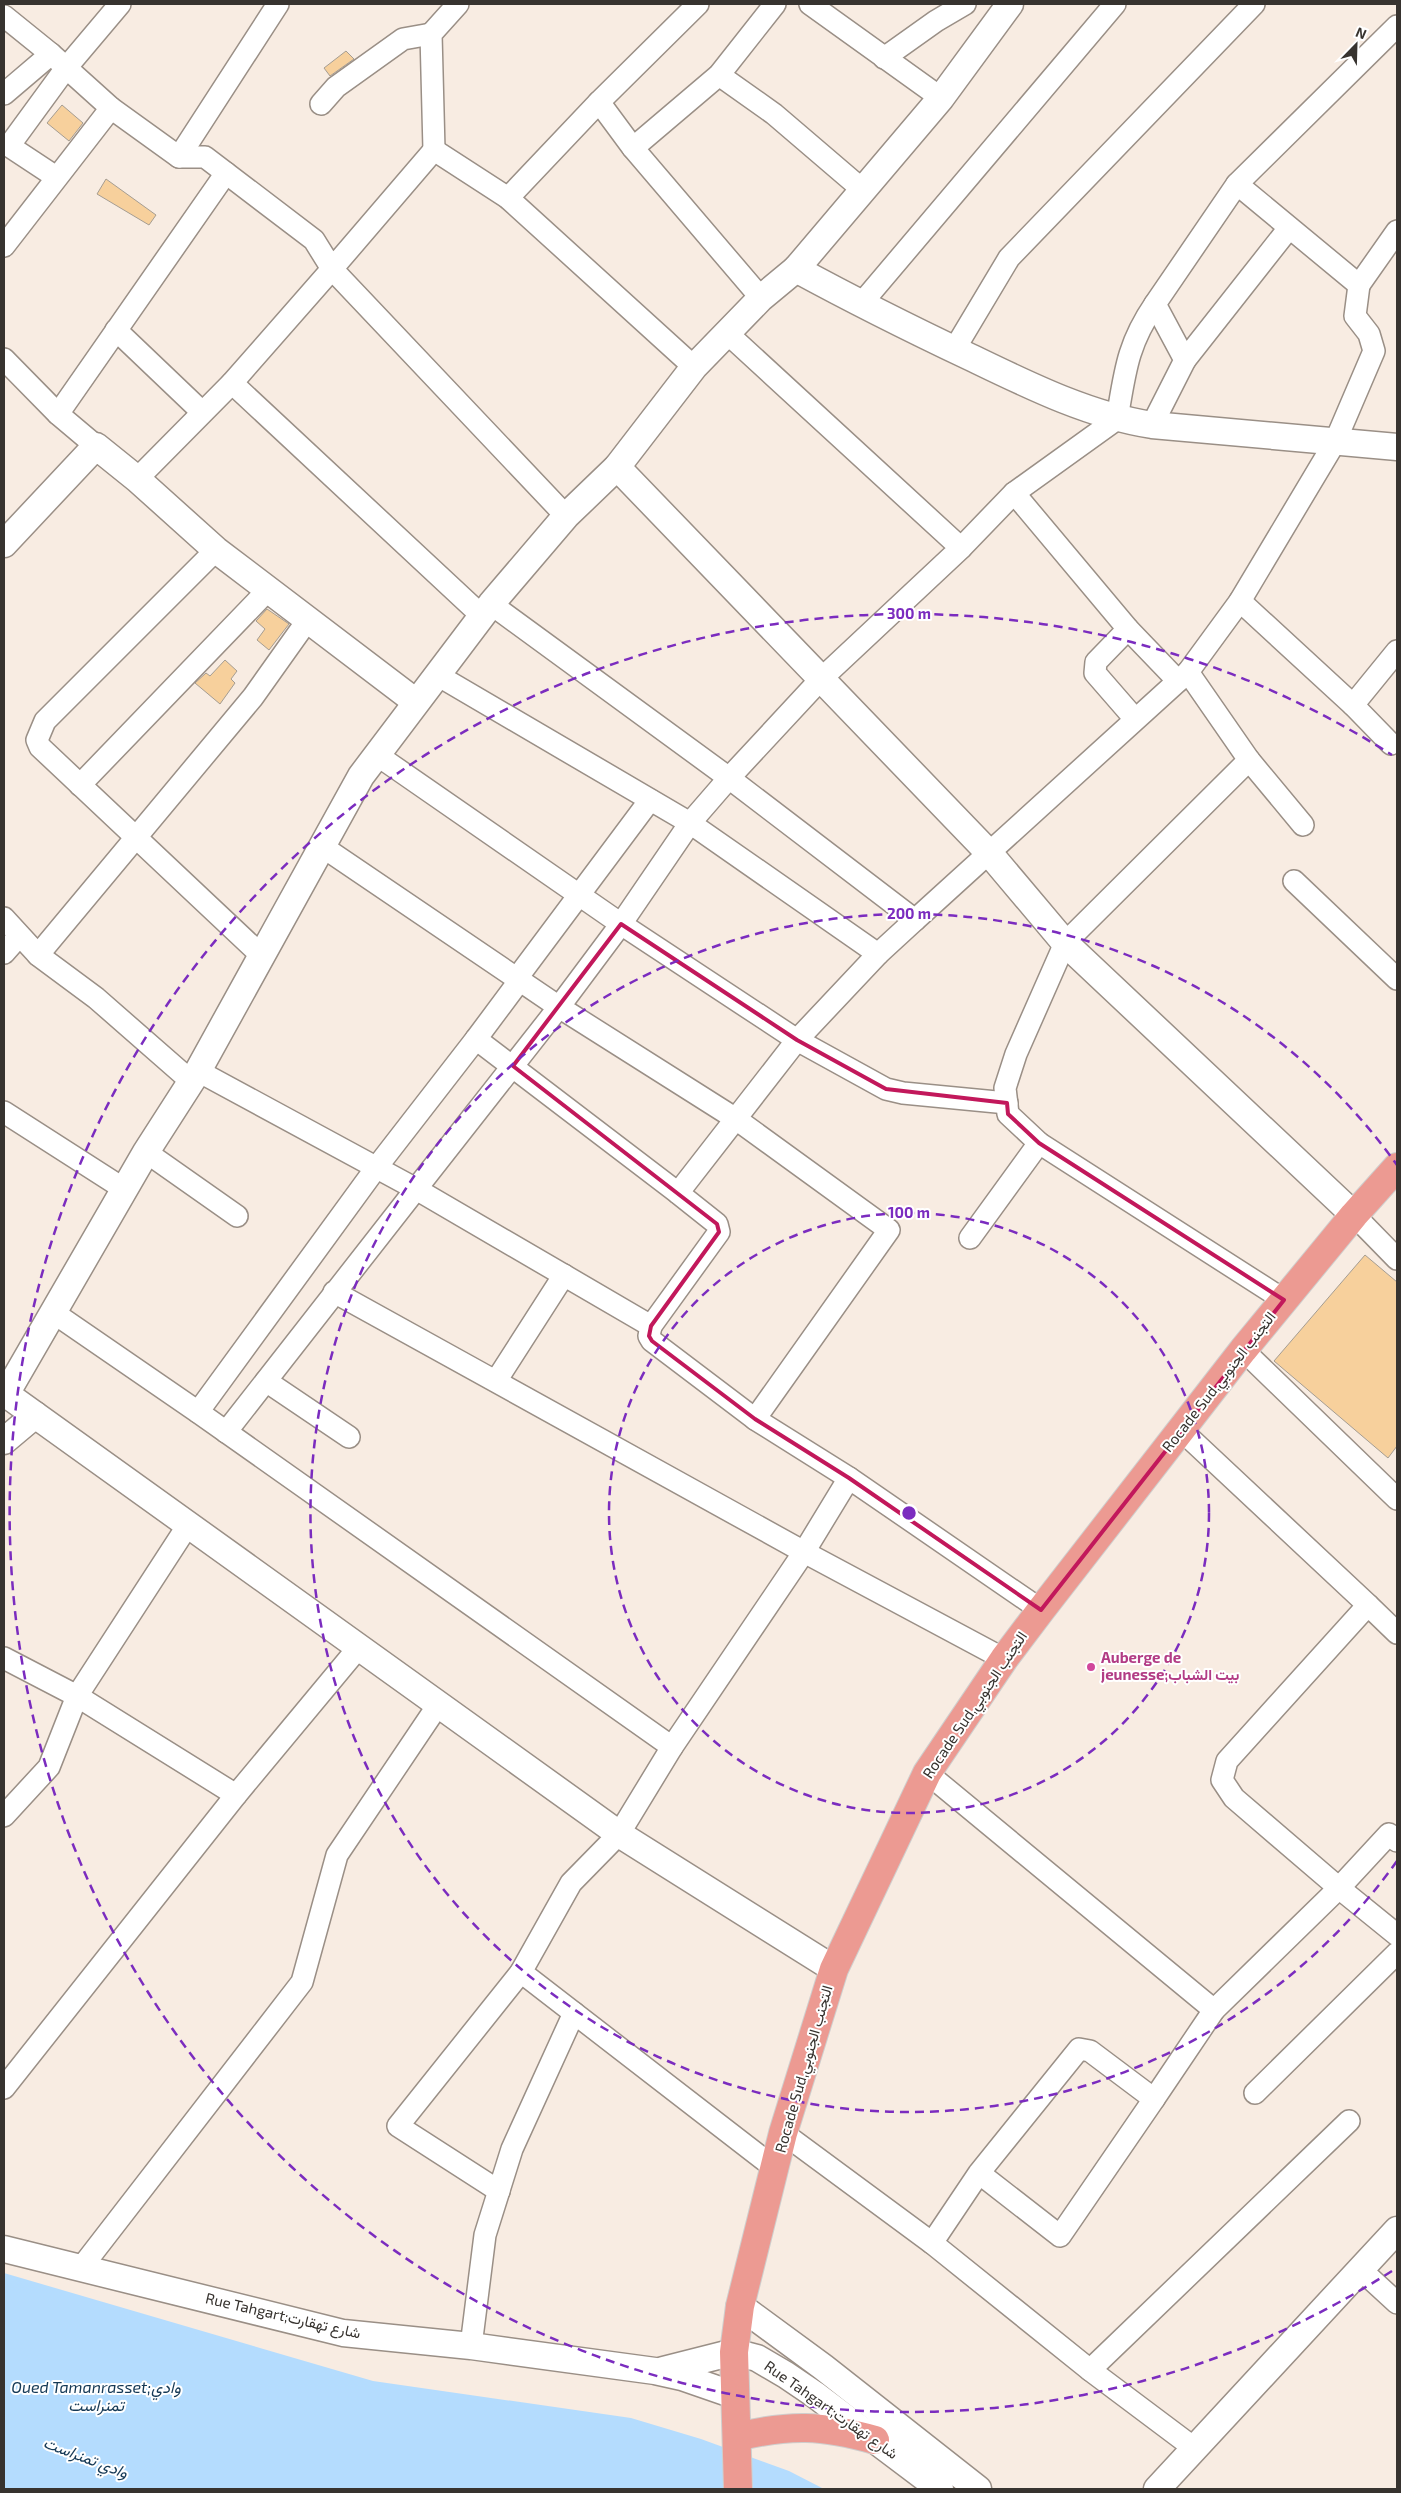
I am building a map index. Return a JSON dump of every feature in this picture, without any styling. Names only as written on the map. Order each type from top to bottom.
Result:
[{"type":"main road","name":"Rocade Sud,التجنب الجنوبي","points":[[738,2489],[734,2352],[740,2306],[784,2133],[834,1969],[927,1773],[1004,1659],[1041,1610],[1243,1350],[1354,1215],[1397,1167]]},
{"type":"main road","points":[[737,2440],[771,2429],[806,2427],[841,2430],[875,2440]]},
{"type":"street","points":[[4,94],[59,61],[120,4]]},
{"type":"street","points":[[179,157],[278,4]]},
{"type":"street","points":[[321,104],[336,87],[403,39],[431,34],[458,4]]},
{"type":"street","points":[[508,198],[599,102],[698,4]]},
{"type":"street","points":[[633,148],[719,75],[775,4]]},
{"type":"street","points":[[810,4],[941,98]]},
{"type":"street","points":[[884,58],[936,21],[965,4]]},
{"type":"street","points":[[834,1969],[619,1834],[5,1394],[54,1313],[146,1152],[195,1077],[361,776],[416,702],[439,676],[487,610],[566,516],[617,467],[694,367],[761,298],[796,269],[864,191],[941,98],[1010,4]]},
{"type":"street","points":[[860,304],[1115,4]]},
{"type":"street","points":[[954,350],[1009,258],[1254,4]]},
{"type":"street","points":[[4,16],[112,108],[179,157],[205,157],[314,240],[332,268],[566,516]]},
{"type":"street","points":[[226,1432],[513,1066],[621,924],[690,823],[729,778],[820,680],[961,548],[1014,493],[1117,419],[1128,357],[1138,328],[1237,184],[1397,26]]},
{"type":"street","points":[[137,479],[232,383],[434,150],[431,34]]},
{"type":"street","points":[[56,177],[9,146],[59,61]]},
{"type":"street","points":[[719,75],[774,114],[864,191]]},
{"type":"street","points":[[599,102],[633,148],[761,298]]},
{"type":"street","points":[[4,246],[56,177],[112,108]]},
{"type":"street","points":[[434,150],[508,198],[694,367]]},
{"type":"street","points":[[58,414],[226,173]]},
{"type":"street","points":[[1237,184],[1359,285]]},
{"type":"street","points":[[1152,425],[1185,360],[1289,228]]},
{"type":"street","points":[[678,1193],[797,1040],[878,954],[990,854],[1183,676],[1240,600],[1335,442],[1374,351],[1369,334],[1355,316],[1359,285],[1397,231]]},
{"type":"street","points":[[796,269],[860,304],[1028,386],[1117,419],[1152,425],[1397,447]]},
{"type":"street","points":[[1155,304],[1185,360]]},
{"type":"street","points":[[116,330],[202,412]]},
{"type":"street","points":[[728,332],[961,548]]},
{"type":"street","points":[[4,359],[58,414],[137,479],[216,550],[416,702]]},
{"type":"street","points":[[232,383],[487,610],[729,778],[915,920]]},
{"type":"street","points":[[4,544],[96,446]]},
{"type":"street","points":[[617,467],[820,680],[990,854],[1065,943],[1354,1215],[1397,1259]]},
{"type":"street","points":[[1014,493],[1128,629],[1183,676],[1248,760],[1303,825]]},
{"type":"street","points":[[216,550],[45,721],[37,740],[40,747],[262,956]]},
{"type":"street","points":[[80,785],[268,590]]},
{"type":"street","points":[[1240,600],[1353,705],[1391,744]]},
{"type":"street","points":[[38,955],[253,697],[307,621]]},
{"type":"street","points":[[1128,629],[1096,662],[1096,673],[1135,719]]},
{"type":"street","points":[[1353,705],[1397,651]]},
{"type":"street","points":[[439,676],[690,823],[878,954]]},
{"type":"street","points":[[377,755],[579,893],[621,924],[797,1040],[886,1089],[903,1093],[1007,1103]]},
{"type":"street","points":[[1248,760],[1065,943],[1016,1054],[1005,1088],[1008,1114],[1040,1143],[1284,1300]]},
{"type":"street","points":[[198,1412],[376,1168],[476,1039],[579,893],[650,800]]},
{"type":"street","points":[[323,847],[559,1006],[736,1119],[889,1230],[755,1419]]},
{"type":"street","points":[[1294,881],[1397,979]]},
{"type":"street","points":[[4,918],[38,955],[96,998],[195,1077],[376,1168],[651,1326]]},
{"type":"street","points":[[4,953],[19,936]]},
{"type":"street","points":[[476,1039],[716,1224],[719,1232],[651,1326],[648,1336],[652,1341],[755,1419],[849,1478],[1041,1610]]},
{"type":"street","points":[[4,1112],[124,1189]]},
{"type":"street","points":[[970,1238],[1040,1143]]},
{"type":"street","points":[[146,1152],[237,1216]]},
{"type":"street","points":[[496,1381],[564,1275]]},
{"type":"street","points":[[334,1292],[804,1552],[1004,1659]]},
{"type":"street","points":[[54,1313],[198,1412],[672,1747]]},
{"type":"street","points":[[1243,1350],[1397,1499]]},
{"type":"street","points":[[266,1381],[349,1437]]},
{"type":"street","points":[[4,1441],[35,1415]]},
{"type":"street","points":[[1182,1430],[1397,1633]]},
{"type":"street","points":[[499,2191],[398,2126],[521,1972],[571,1884],[619,1834],[672,1747],[804,1552],[849,1478]]},
{"type":"street","points":[[4,1816],[49,1767],[77,1696],[188,1525]]},
{"type":"street","points":[[1368,1606],[1227,1761],[1222,1780],[1234,1798],[1397,1935]]},
{"type":"street","points":[[4,2088],[236,1795],[358,1647]]},
{"type":"street","points":[[4,1658],[77,1696],[236,1795]]},
{"type":"street","points":[[81,2268],[302,1982],[337,1855],[438,1705]]},
{"type":"street","points":[[927,1773],[1214,2010]]},
{"type":"street","points":[[980,2173],[1060,2236],[1214,2010],[1339,1888],[1389,1834],[1397,1842]]},
{"type":"street","points":[[1255,2093],[1397,1954]]},
{"type":"street","points":[[521,1972],[776,2169]]},
{"type":"street","points":[[471,2346],[485,2235],[512,2149],[574,2013]]},
{"type":"street","points":[[932,2243],[980,2173],[1079,2049],[1090,2051],[1154,2099]]},
{"type":"street","points":[[1090,2370],[1349,2121]]},
{"type":"street","points":[[784,2133],[932,2243],[1090,2370],[1194,2448]]},
{"type":"street","points":[[1157,2489],[1397,2230]]},
{"type":"street","name":"Rue Tahgart;شارع تهقارت","points":[[4,2249],[343,2333],[471,2346],[655,2372],[682,2377],[734,2395]]},
{"type":"street","points":[[1360,2269],[1397,2303]]},
{"type":"street","name":"Rue Tahgart;شارع تهقارت","points":[[740,2306],[822,2366],[978,2489]]},
{"type":"street","name":"Rue Tahgart;شارع تهقارت","points":[[655,2372],[734,2352],[757,2358],[786,2375],[940,2489]]},
{"type":"highlighted area","points":[[621,924],[797,1040],[886,1089],[1007,1103],[1008,1114],[1039,1143],[1284,1300],[1041,1610],[849,1478],[755,1419],[652,1341],[649,1336],[651,1326],[719,1232],[717,1224],[513,1066]]},
{"type":"water","name":"Oued Tamanrasset;وادي تمنراست","points":[[4,2273],[373,2381],[631,2418],[701,2439],[789,2471],[824,2489],[4,2489]]},
{"type":"building","points":[[346,51],[354,59],[330,76],[324,68]]},
{"type":"building","points":[[62,105],[83,123],[69,141],[47,123]]},
{"type":"building","points":[[106,179],[156,215],[149,225],[97,194]]},
{"type":"building","points":[[267,609],[289,624],[269,650],[257,640],[265,629],[256,621]]},
{"type":"building","points":[[225,660],[237,671],[231,679],[235,683],[220,704],[195,683],[206,673],[210,676]]},
{"type":"building","points":[[1365,1255],[1397,1282],[1397,1446],[1388,1458],[1274,1361]]},
{"type":"place","name":"Auberge de jeunesse;بيت الشباب","points":[[1091,1667]]},
{"type":"water label","name":"وادي تمنراست","points":[[86,2457]]}]
